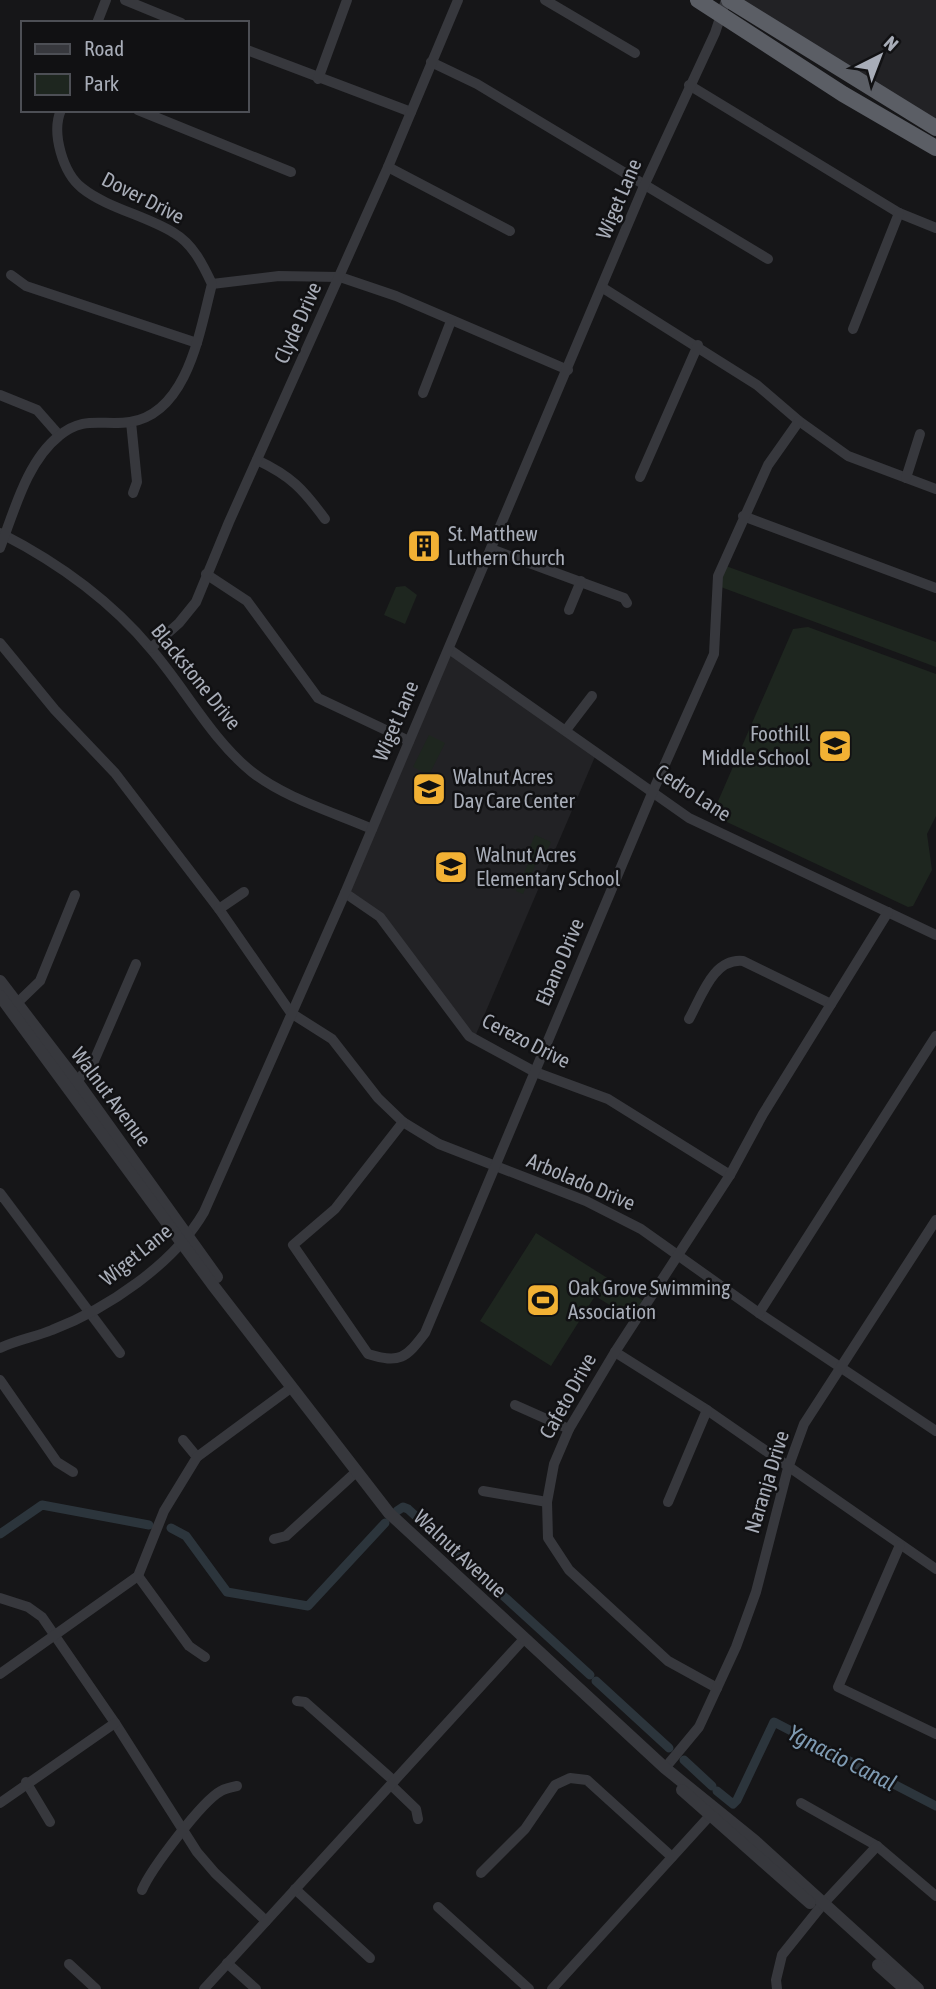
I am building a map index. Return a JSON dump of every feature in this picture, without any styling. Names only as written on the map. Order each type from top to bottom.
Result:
[{"type":"highway","points":[[698,0],[725,4],[936,128]]},
{"type":"highway","points":[[725,4],[843,94],[936,148]]},
{"type":"street","points":[[98,21],[106,0]]},
{"type":"street","points":[[125,0],[176,21]]},
{"type":"street","points":[[318,79],[347,0]]},
{"type":"street","name":"Clyde Drive","points":[[151,648],[179,623],[196,602],[206,574],[340,278],[458,0]]},
{"type":"street","points":[[545,0],[635,54]]},
{"type":"street","name":"Wiget Lane","points":[[0,1348],[50,1331],[107,1304],[187,1240],[204,1212],[345,893],[644,186],[715,33],[725,4]]},
{"type":"street","points":[[248,50],[411,112]]},
{"type":"street","points":[[431,62],[477,84],[768,259]]},
{"type":"street","points":[[689,85],[899,213],[936,228]]},
{"type":"street","name":"Dover Drive","points":[[60,112],[59,153],[81,188],[176,234],[198,255],[212,284]]},
{"type":"street","points":[[143,112],[291,172]]},
{"type":"street","points":[[388,167],[509,230]]},
{"type":"street","points":[[853,329],[899,213]]},
{"type":"street","points":[[11,275],[26,286],[197,343]]},
{"type":"street","points":[[0,548],[2,534],[37,459],[59,435],[85,421],[131,422],[166,404],[185,378],[212,284],[279,276],[340,278],[396,296],[568,370]]},
{"type":"street","points":[[603,288],[698,345],[757,385],[799,421],[848,456],[936,489]]},
{"type":"street","points":[[423,393],[451,321]]},
{"type":"street","points":[[640,477],[698,345]]},
{"type":"street","points":[[0,395],[37,410],[59,435]]},
{"type":"street","name":"Ebano Drive","points":[[404,1122],[335,1209],[293,1245],[368,1354],[388,1360],[408,1356],[425,1333],[653,791],[714,654],[718,576],[768,465],[799,421]]},
{"type":"street","points":[[131,422],[137,482],[133,493]]},
{"type":"street","points":[[906,478],[920,434]]},
{"type":"street","points":[[257,460],[285,474],[300,486],[325,519]]},
{"type":"street","points":[[743,516],[936,588]]},
{"type":"street","name":"Blackstone Drive","points":[[2,534],[62,570],[106,601],[151,648],[219,736],[255,774],[372,829]]},
{"type":"street","points":[[491,548],[624,598],[627,603]]},
{"type":"street","points":[[206,574],[247,601],[318,698],[409,741]]},
{"type":"street","points":[[569,610],[581,581]]},
{"type":"street","points":[[0,643],[55,710],[115,773],[219,909],[291,1013]]},
{"type":"street","name":"Cedro Lane","points":[[449,649],[702,826],[936,934]]},
{"type":"street","points":[[566,730],[592,696]]},
{"type":"street","points":[[219,909],[244,891]]},
{"type":"street","name":"Cerezo Drive","points":[[345,893],[380,917],[469,1037],[535,1072],[608,1099],[730,1175]]},
{"type":"street","points":[[14,1007],[40,981],[75,895]]},
{"type":"street","name":"Cafeto Drive","points":[[718,1688],[668,1661],[569,1570],[548,1538],[547,1502],[554,1464],[569,1429],[615,1352],[730,1175],[763,1114],[888,912]]},
{"type":"street","points":[[689,1019],[719,966],[732,960],[743,961],[831,1004]]},
{"type":"street","points":[[74,1086],[94,1061],[136,964]]},
{"type":"street","name":"Walnut Avenue","points":[[0,981],[14,1007],[187,1240],[258,1342],[389,1513],[523,1640],[664,1768],[677,1775],[713,1813],[755,1841],[905,1989]]},
{"type":"street","name":"Walnut Avenue","points":[[0,996],[14,1007]]},
{"type":"street","name":"Arbolado Drive","points":[[291,1013],[332,1039],[378,1098],[404,1122],[439,1144],[619,1217],[759,1313],[935,1427]]},
{"type":"street","points":[[759,1313],[936,1035]]},
{"type":"street","points":[[0,1193],[120,1353]]},
{"type":"street","name":"Naranja Drive","points":[[664,1768],[699,1727],[718,1688],[756,1592],[788,1468],[804,1424],[936,1220]]},
{"type":"street","points":[[615,1352],[707,1409],[936,1569]]},
{"type":"street","points":[[0,1380],[57,1462],[73,1472]]},
{"type":"street","points":[[0,1674],[138,1576],[164,1511],[197,1457],[292,1387]]},
{"type":"street","points":[[515,1405],[569,1429]]},
{"type":"street","points":[[668,1502],[707,1409]]},
{"type":"street","points":[[183,1440],[197,1457]]},
{"type":"street","points":[[274,1539],[286,1536],[356,1472]]},
{"type":"street","points":[[483,1492],[547,1502]]},
{"type":"street","points":[[900,1545],[838,1687],[936,1734]]},
{"type":"street","points":[[138,1576],[189,1646],[205,1657]]},
{"type":"street","points":[[0,1598],[28,1607],[56,1634],[215,1873],[266,1921]]},
{"type":"street","points":[[204,1989],[523,1640]]},
{"type":"street","points":[[297,1701],[305,1702],[392,1783],[416,1809],[418,1819]]},
{"type":"street","points":[[0,1803],[26,1782],[115,1723]]},
{"type":"street","points":[[481,1873],[525,1829],[555,1785],[570,1778],[587,1780],[672,1857]]},
{"type":"street","points":[[26,1782],[51,1822]]},
{"type":"street","points":[[142,1890],[149,1872],[185,1829],[220,1791],[237,1786]]},
{"type":"street","points":[[802,1802],[877,1846],[936,1896]]},
{"type":"street","points":[[552,1989],[713,1813]]},
{"type":"street","points":[[777,1989],[776,1980],[782,1955],[877,1846]]},
{"type":"street","points":[[295,1889],[370,1958]]},
{"type":"street","points":[[438,1907],[529,1989]]},
{"type":"street","name":"Walnut Avenue","points":[[821,1908],[918,1989]]},
{"type":"street","points":[[69,1964],[96,1989]]},
{"type":"street","points":[[227,1964],[256,1989]]},
{"type":"shaded area","points":[[729,0],[936,0],[936,128]]},
{"type":"shaded area","name":"Walnut Acres Elementary School","points":[[449,649],[597,752],[474,1039],[380,917],[345,893]]},
{"type":"green space","points":[[723,565],[936,642],[936,667],[718,586]]},
{"type":"green space","points":[[405,586],[417,595],[405,624],[384,615],[396,587]]},
{"type":"green space","name":"Foothill Middle School","points":[[808,627],[936,674],[936,816],[927,834],[932,870],[913,906],[908,907],[712,815],[793,629]]},
{"type":"green space","points":[[429,735],[445,743],[429,775],[413,767]]},
{"type":"green space","points":[[535,835],[551,842],[546,853],[539,856],[523,894],[516,891],[531,857],[527,854]]},
{"type":"green space","name":"Oak Grove Swimming Association","points":[[536,1233],[647,1303],[636,1321],[595,1296],[551,1366],[480,1321]]},
{"type":"waterway","name":"Ygnacio Canal","points":[[0,1534],[42,1505],[149,1525]]},
{"type":"waterway","name":"Ygnacio Canal","points":[[397,1511],[403,1507],[408,1509],[590,1675]]},
{"type":"waterway","name":"Ygnacio Canal","points":[[171,1528],[186,1536],[227,1592],[308,1606],[385,1523]]},
{"type":"waterway","name":"Ygnacio Canal","points":[[596,1681],[669,1748]]},
{"type":"waterway","name":"Ygnacio Canal","points":[[717,1791],[733,1804],[737,1800],[774,1722],[936,1806]]},
{"type":"waterway","name":"Ygnacio Canal","points":[[684,1760],[712,1786]]},
{"type":"place","name":"St. Matthew Luthern Church","points":[[424,546]]},
{"type":"place","name":"Foothill Middle School","points":[[835,746]]},
{"type":"place","name":"Walnut Acres Day Care Center","points":[[429,789]]},
{"type":"place","name":"Walnut Acres Elementary School","points":[[451,867]]},
{"type":"place","name":"Oak Grove Swimming Association","points":[[543,1300]]}]
